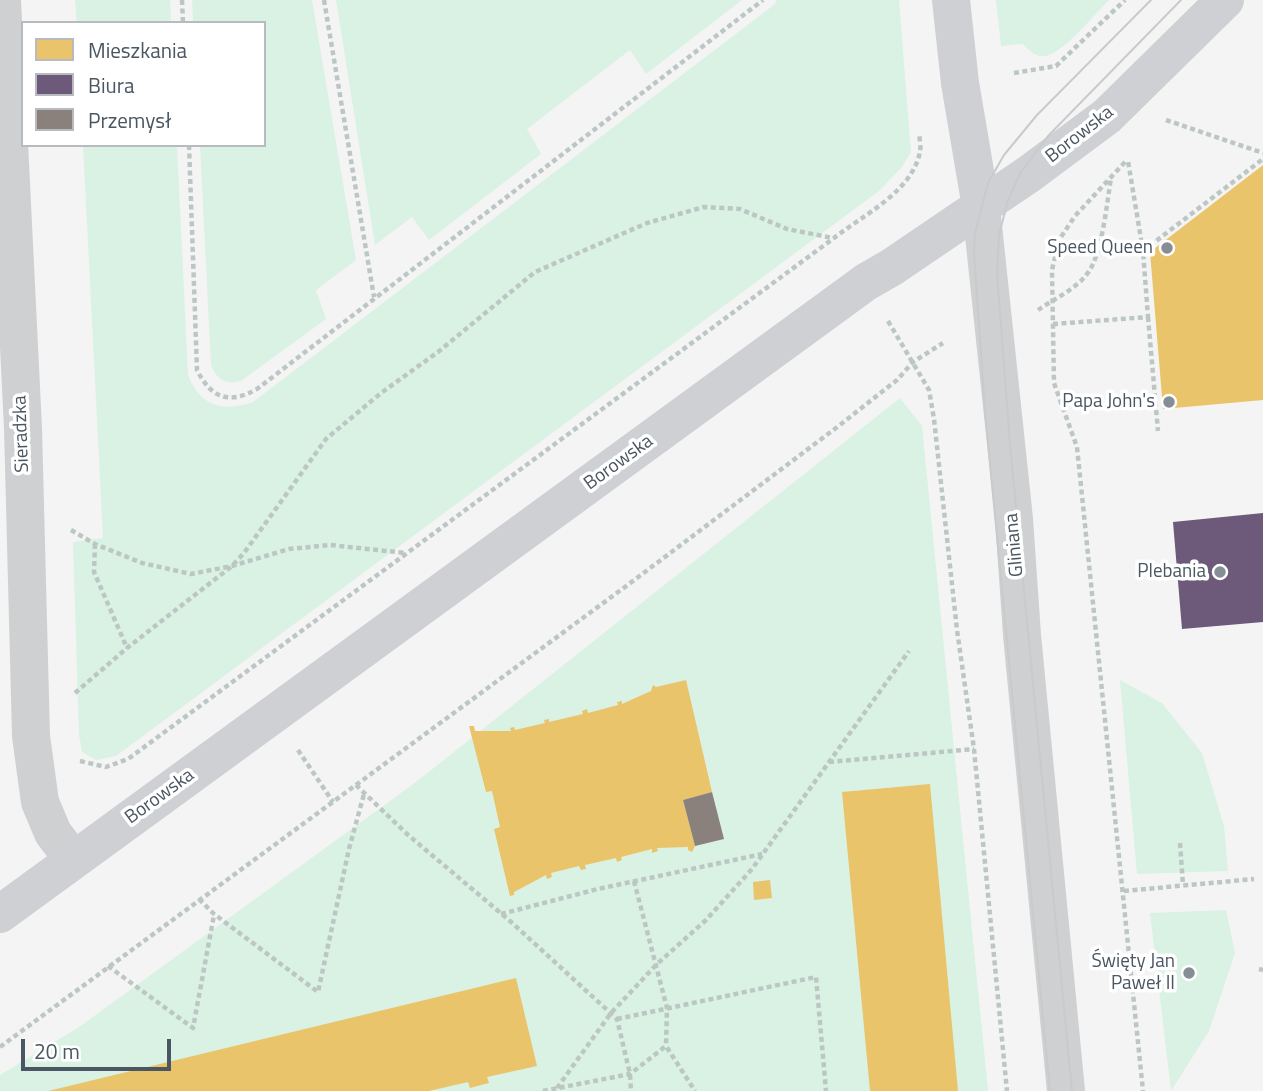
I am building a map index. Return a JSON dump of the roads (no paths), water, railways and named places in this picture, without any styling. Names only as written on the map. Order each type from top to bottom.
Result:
[{"type":"street","name":"Sieradzka","points":[[2,0],[26,532],[31,736],[40,802],[53,833],[73,859]]},
{"type":"street","name":"Gliniana","points":[[950,0],[960,83],[981,207],[1014,519],[1024,658],[1066,1091]]},
{"type":"street","name":"Borowska","points":[[0,914],[866,282],[1030,174],[1107,116],[1226,0]]},
{"type":"tram line","points":[[1050,1091],[985,411],[974,253],[975,233],[988,183],[1004,155],[1037,115],[1151,0]]},
{"type":"tram line","points":[[1072,1091],[1010,444],[997,273],[999,235],[1008,200],[1021,172],[1048,136],[1181,0]]},
{"type":"place","name":"Speed Queen","points":[[1167,248]]},
{"type":"place","name":"Papa John's","points":[[1169,402]]},
{"type":"place","name":"Plebania","points":[[1220,572]]},
{"type":"place","name":"Święty Jan Paweł II","points":[[1189,973]]}]
